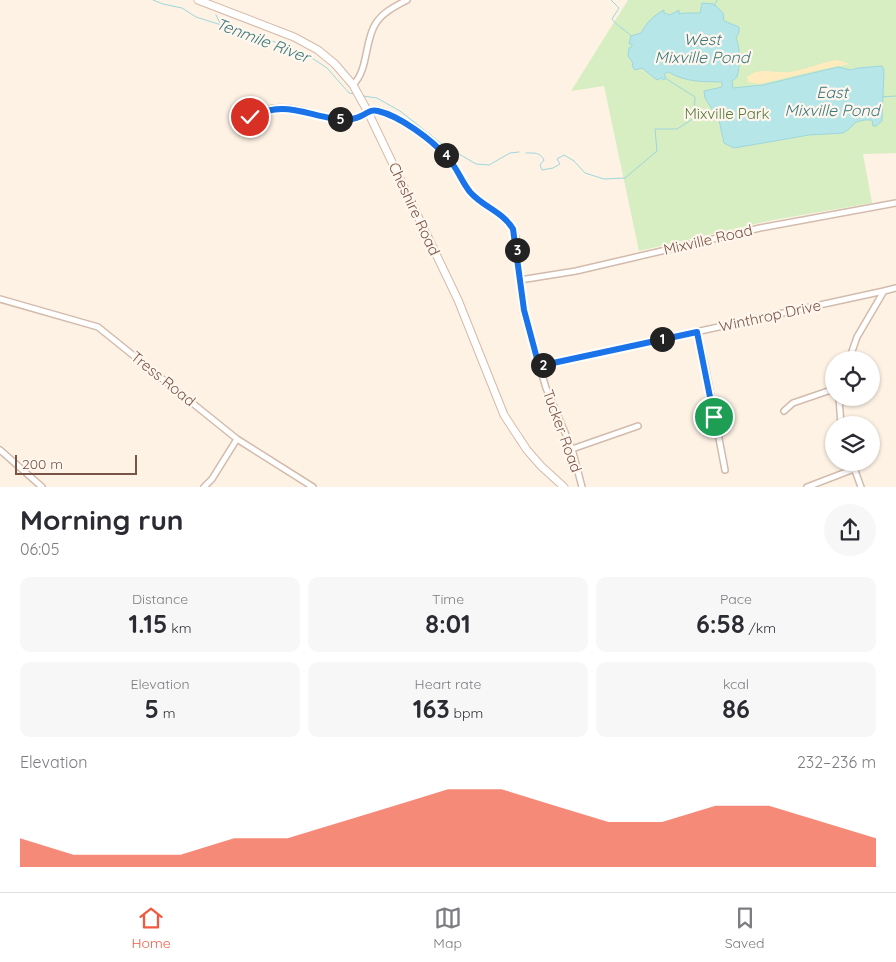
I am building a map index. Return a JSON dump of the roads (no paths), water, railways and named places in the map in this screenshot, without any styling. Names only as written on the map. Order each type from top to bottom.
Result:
[{"type":"main road","name":"Cheshire Road","points":[[198,0],[307,43],[328,57],[353,84],[458,300],[504,415],[527,450],[564,487]]},
{"type":"street","points":[[353,84],[360,73],[376,23],[390,10],[407,0]]},
{"type":"street","points":[[240,121],[266,110],[277,108],[288,108],[345,120],[360,117],[368,112]]},
{"type":"street","name":"Tucker Road","points":[[368,112],[375,110],[393,116],[427,138],[448,158],[471,193],[508,221],[513,229],[524,310],[546,388],[572,449],[582,487]]},
{"type":"street","name":"Mixville Road","points":[[520,280],[576,271],[760,228],[896,203]]},
{"type":"street","name":"Winthrop Drive","points":[[539,366],[896,288]]},
{"type":"street","points":[[852,351],[857,337],[884,291]]},
{"type":"street","name":"Tress Road","points":[[0,299],[98,327],[237,439],[313,487]]},
{"type":"street","points":[[697,332],[705,364],[724,470]]},
{"type":"street","points":[[784,410],[793,403],[825,392]]},
{"type":"street","points":[[572,449],[638,426]]},
{"type":"street","points":[[204,487],[212,479],[237,439]]},
{"type":"street","points":[[0,450],[42,487]]},
{"type":"street","points":[[808,487],[849,471]]},
{"type":"street","points":[[855,471],[861,487]]},
{"type":"water","name":"East Mixville Pond","points":[[702,3],[714,4],[723,13],[724,21],[739,27],[736,38],[739,47],[739,63],[737,77],[732,81],[733,88],[763,85],[838,67],[851,70],[882,66],[884,70],[882,121],[876,126],[873,126],[872,120],[856,122],[843,133],[809,135],[734,148],[724,143],[719,120],[705,98],[704,91],[722,87],[722,82],[689,80],[668,72],[664,74],[666,77],[664,80],[661,78],[657,80],[642,68],[635,70],[628,56],[629,48],[632,46],[632,44],[629,44],[631,36],[641,33],[648,22],[656,15],[664,10],[664,13],[670,15],[679,10],[679,14],[700,13]]},
{"type":"waterway","name":"Tenmile River","points":[[153,0],[182,8],[196,17],[306,54],[327,68],[349,93],[354,94]]},
{"type":"waterway","points":[[611,0],[619,8],[612,19],[631,36]]},
{"type":"waterway","points":[[714,6],[717,0]]},
{"type":"waterway","points":[[216,15],[220,23]]},
{"type":"waterway","name":"Tenmile River","points":[[526,153],[542,157],[544,160],[540,165],[542,170],[553,168],[560,164],[557,159],[564,155],[574,161],[585,173],[604,179],[625,178],[657,151],[655,129],[677,129],[694,118],[695,97],[665,78]]},
{"type":"waterway","name":"Tenmile River","points":[[363,96],[377,98],[400,111],[442,144],[476,164],[489,165],[510,153],[519,152]]},
{"type":"waterway","name":"Tenmile River","points":[[882,97],[896,96]]},
{"type":"water label","name":"West Mixville Pond","points":[[702,48]]},
{"type":"park label","name":"Mixville Park","points":[[727,114]]}]
